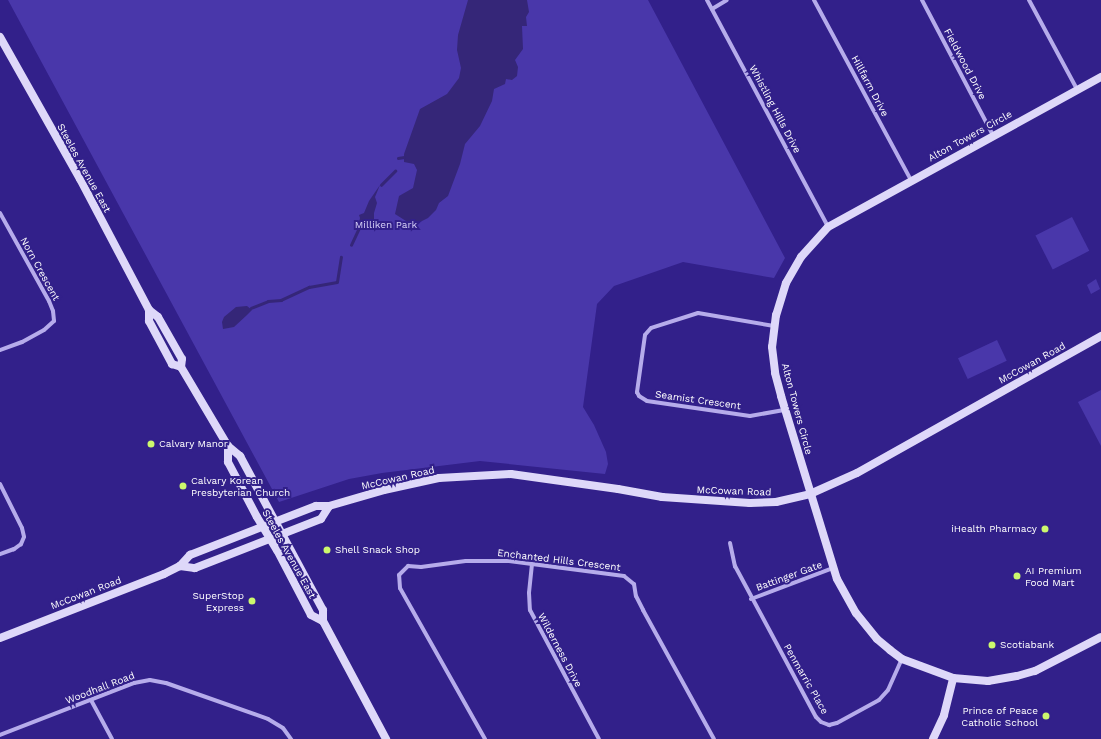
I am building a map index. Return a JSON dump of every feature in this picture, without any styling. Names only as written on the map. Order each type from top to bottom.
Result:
[{"type":"main road","name":"Steeles Avenue East","points":[[0,37],[80,179],[149,310],[158,317],[182,358],[181,366],[228,446],[240,456],[323,610],[323,622],[386,739]]},
{"type":"main road","name":"Alton Towers Circle","points":[[1101,77],[911,180],[828,227],[807,249],[792,271],[778,305],[772,347],[774,368],[785,410],[833,568],[843,592],[856,613],[877,639],[902,659],[953,678],[988,681],[1023,675],[1053,663],[1101,637]]},
{"type":"main road","name":"McCowan Road","points":[[0,638],[180,566],[190,555],[263,528],[316,506],[329,506],[384,490],[439,478],[511,474],[618,489],[662,497],[750,503],[776,502],[810,494],[857,473],[1101,336]]},
{"type":"main road","name":"Steeles Avenue East","points":[[228,446],[228,462],[263,528],[311,615],[323,622]]},
{"type":"main road","name":"McCowan Road","points":[[180,566],[195,568],[321,519],[329,506]]},
{"type":"main road","points":[[933,739],[944,715],[953,678]]},
{"type":"street","name":"Whistling Hills Drive","points":[[707,0],[828,227]]},
{"type":"street","points":[[712,9],[727,0]]},
{"type":"street","name":"Hillfarm Drive","points":[[814,0],[911,180]]},
{"type":"street","name":"Fieldwood Drive","points":[[922,0],[993,135]]},
{"type":"street","points":[[1028,0],[1077,89]]},
{"type":"street","name":"Norn Crescent","points":[[0,213],[50,301],[54,311],[54,321],[44,330],[22,342],[0,350]]},
{"type":"street","name":"Seamist Crescent","points":[[774,326],[698,313],[651,328],[645,335],[637,392],[639,396],[647,401],[750,416],[785,410]]},
{"type":"street","points":[[0,484],[22,528],[24,537],[21,544],[14,549],[0,554]]},
{"type":"street","name":"Penmarric Place","points":[[730,543],[734,566],[751,599],[816,717],[825,724],[837,723],[884,696],[902,659]]},
{"type":"street","name":"Enchanted Hills Crescent","points":[[485,739],[400,588],[399,575],[404,568],[412,565],[421,567],[487,560],[618,574],[630,580],[636,589],[636,596],[643,610],[714,739]]},
{"type":"street","name":"Wilderness Drive","points":[[532,564],[529,593],[530,610],[599,739]]},
{"type":"street","name":"Battinger Gate","points":[[751,599],[833,568]]},
{"type":"street","name":"Woodhall Road","points":[[1,736],[139,682],[161,681],[268,719],[283,728],[291,739]]},
{"type":"street","points":[[91,700],[112,739]]},
{"type":"green space","name":"Milliken Park","points":[[8,0],[648,0],[785,258],[774,278],[683,262],[614,286],[597,304],[583,407],[594,425],[606,452],[608,464],[605,474],[480,461],[382,473],[349,479],[279,502]]},
{"type":"green space","points":[[1072,217],[1089,251],[1053,269],[1035,236]]},
{"type":"green space","points":[[1096,279],[1100,289],[1091,294],[1087,285]]},
{"type":"green space","points":[[997,340],[1007,361],[968,379],[958,358]]},
{"type":"green space","points":[[1101,390],[1101,446],[1078,402]]},
{"type":"shaded area","points":[[468,0],[527,0],[529,12],[526,17],[527,26],[522,26],[523,49],[515,60],[518,67],[517,76],[512,80],[506,79],[505,84],[494,89],[492,101],[480,126],[465,144],[460,164],[448,196],[439,203],[436,210],[428,218],[420,222],[406,221],[395,214],[399,196],[413,188],[417,170],[414,164],[404,162],[404,154],[420,109],[447,94],[459,78],[461,68],[457,50],[458,35]]},
{"type":"shaded area","points":[[380,185],[375,197],[377,203],[374,213],[374,223],[363,230],[356,230],[356,225],[359,223],[360,218],[359,215],[364,213],[369,201]]},
{"type":"shaded area","points":[[247,306],[252,310],[247,315],[234,327],[223,329],[222,322],[224,317],[236,307]]},
{"type":"waterway","points":[[398,158],[404,157]]},
{"type":"waterway","points":[[381,185],[395,171]]},
{"type":"waterway","points":[[351,245],[358,230]]},
{"type":"waterway","points":[[251,308],[268,301],[281,300],[309,287],[337,282],[341,257]]},
{"type":"place","name":"Calvary Manor","points":[[151,444]]},
{"type":"place","name":"Calvary Korean Presbyterian Church","points":[[183,486]]},
{"type":"place","name":"iHealth Pharmacy","points":[[1045,529]]},
{"type":"place","name":"Shell Snack Shop","points":[[327,550]]},
{"type":"place","name":"AI Premium Food Mart","points":[[1017,576]]},
{"type":"place","name":"SuperStop Express","points":[[252,601]]},
{"type":"place","name":"Scotiabank","points":[[992,645]]},
{"type":"place","name":"Prince of Peace Catholic School","points":[[1046,716]]}]
